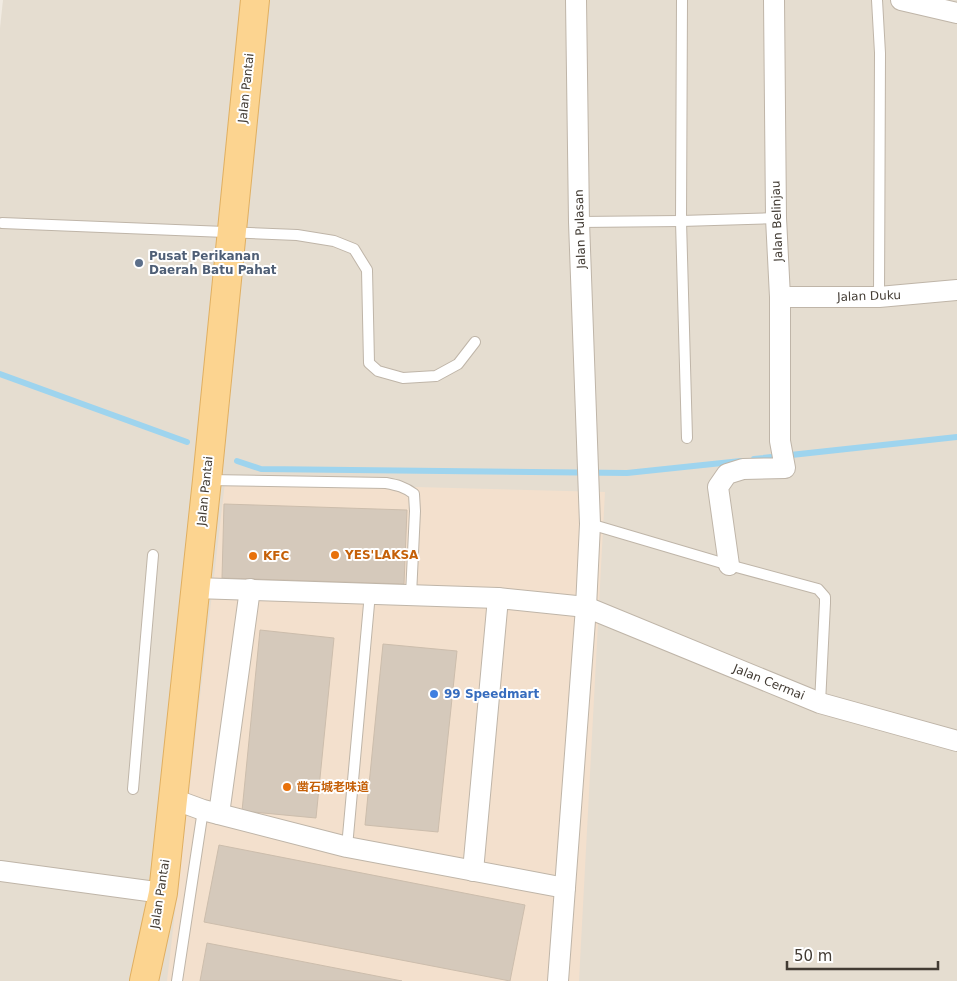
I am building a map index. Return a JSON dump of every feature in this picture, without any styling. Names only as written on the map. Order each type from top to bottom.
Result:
[{"type":"main road","name":"Jalan Pantai","points":[[144,981],[163,893],[207,480],[224,232],[255,0]]},
{"type":"street","name":"Jalan Pulasan","points":[[558,981],[586,607],[590,524],[580,222],[576,0]]},
{"type":"street","name":"Jalan Belinjau","points":[[729,565],[718,487],[727,474],[743,469],[784,468],[780,441],[780,297],[776,218],[774,0]]},
{"type":"street","points":[[901,0],[957,13]]},
{"type":"street","name":"Jalan Duku","points":[[780,297],[880,297],[957,290]]},
{"type":"street","name":"Jalan Cermai","points":[[195,588],[498,598],[586,607],[820,703],[957,741]]},
{"type":"street","points":[[211,812],[250,590]]},
{"type":"street","points":[[473,871],[498,598]]},
{"type":"street","points":[[173,799],[211,812],[347,847],[565,888]]},
{"type":"street","points":[[0,871],[163,893]]},
{"type":"lane","points":[[682,0],[682,221],[687,438]]},
{"type":"lane","points":[[877,0],[880,53],[880,297]]},
{"type":"lane","points":[[580,222],[776,218]]},
{"type":"lane","points":[[2,223],[224,232],[306,237],[334,241],[354,248],[367,270],[369,363],[378,371],[403,378],[436,376],[458,364],[475,342]]},
{"type":"lane","points":[[207,480],[386,483],[408,489],[414,494],[415,511],[412,596]]},
{"type":"lane","points":[[590,524],[818,590],[825,597],[820,703]]},
{"type":"lane","points":[[133,789],[153,555]]},
{"type":"lane","points":[[347,847],[370,593]]},
{"type":"lane","points":[[177,981],[211,812]]},
{"type":"shaded area","points":[[3,0],[957,0],[957,981],[0,981],[0,28]]},
{"type":"shaded area","points":[[225,482],[605,492],[579,981],[167,981]]},
{"type":"building","points":[[224,504],[407,510],[404,584],[222,578]]},
{"type":"building","points":[[260,630],[334,638],[316,818],[242,811]]},
{"type":"building","points":[[383,644],[457,651],[438,832],[365,825]]},
{"type":"building","points":[[219,845],[525,905],[510,981],[204,922]]},
{"type":"building","points":[[207,943],[402,981],[200,981]]},
{"type":"waterway","points":[[0,374],[187,442]]},
{"type":"waterway","points":[[754,459],[957,437]]},
{"type":"waterway","points":[[237,461],[261,469],[627,473],[741,461]]},
{"type":"place","name":"Pusat Perikanan Daerah Batu Pahat","points":[[139,263]]},
{"type":"place","name":"YES'LAKSA","points":[[335,555]]},
{"type":"place","name":"KFC","points":[[253,556]]},
{"type":"place","name":"99 Speedmart","points":[[434,694]]},
{"type":"place","name":"凿石城老味道","points":[[287,787]]}]
